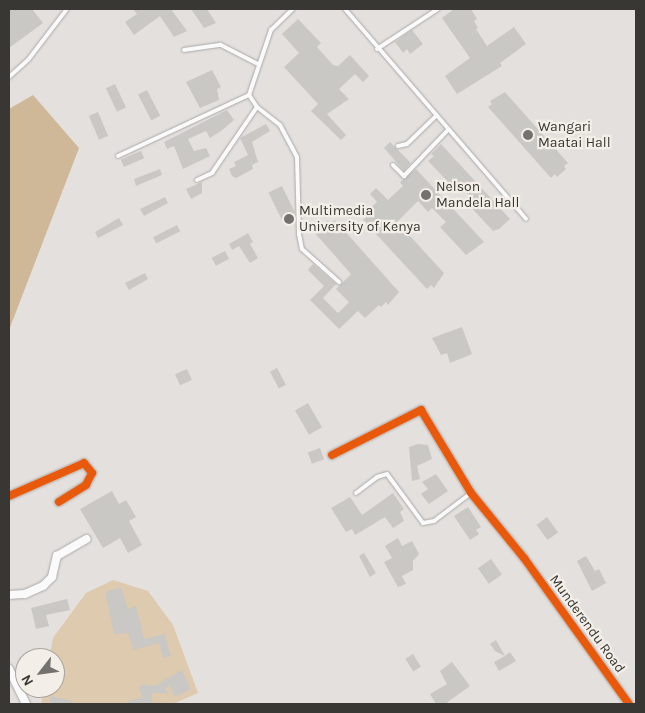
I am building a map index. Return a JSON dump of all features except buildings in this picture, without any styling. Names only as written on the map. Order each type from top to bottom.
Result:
[{"type":"street","name":"Munderendu Road","points":[[332,454],[420,410],[471,492],[524,558],[629,704]]},
{"type":"street","points":[[9,496],[84,463],[92,474],[86,485],[59,502]]},
{"type":"street","points":[[9,595],[25,594],[44,586],[52,577],[57,556],[86,539]]},
{"type":"street","points":[[9,669],[26,704]]},
{"type":"lane","points":[[9,77],[28,60],[67,9]]},
{"type":"lane","points":[[118,156],[249,95],[271,30],[293,9]]},
{"type":"lane","points":[[346,9],[377,49],[435,117],[526,219]]},
{"type":"lane","points":[[377,49],[438,9]]},
{"type":"lane","points":[[184,50],[221,45],[258,64]]},
{"type":"lane","points":[[249,95],[257,107],[280,125],[298,157],[299,234],[302,249],[339,282]]},
{"type":"lane","points":[[197,180],[212,173],[257,107]]},
{"type":"lane","points":[[398,146],[407,144],[435,117]]},
{"type":"lane","points":[[393,165],[404,176],[447,131]]},
{"type":"lane","points":[[356,493],[377,477],[387,474],[423,523],[434,521],[471,492]]},
{"type":"shaded area","points":[[33,95],[79,148],[9,330],[9,109]]},
{"type":"shaded area","points":[[113,580],[148,591],[173,625],[198,693],[173,704],[41,704],[42,698],[65,698],[65,648],[51,648],[53,638],[86,593]]},
{"type":"cycle path","points":[[332,455],[421,410],[471,493],[524,558],[629,704]]},
{"type":"cycle path","points":[[9,496],[84,463],[92,473],[86,485],[59,502]]},
{"type":"place","name":"Wangari Maatai Hall","points":[[528,135]]},
{"type":"place","name":"Nelson Mandela Hall","points":[[426,195]]},
{"type":"place","name":"Multimedia University of Kenya","points":[[289,219]]}]
